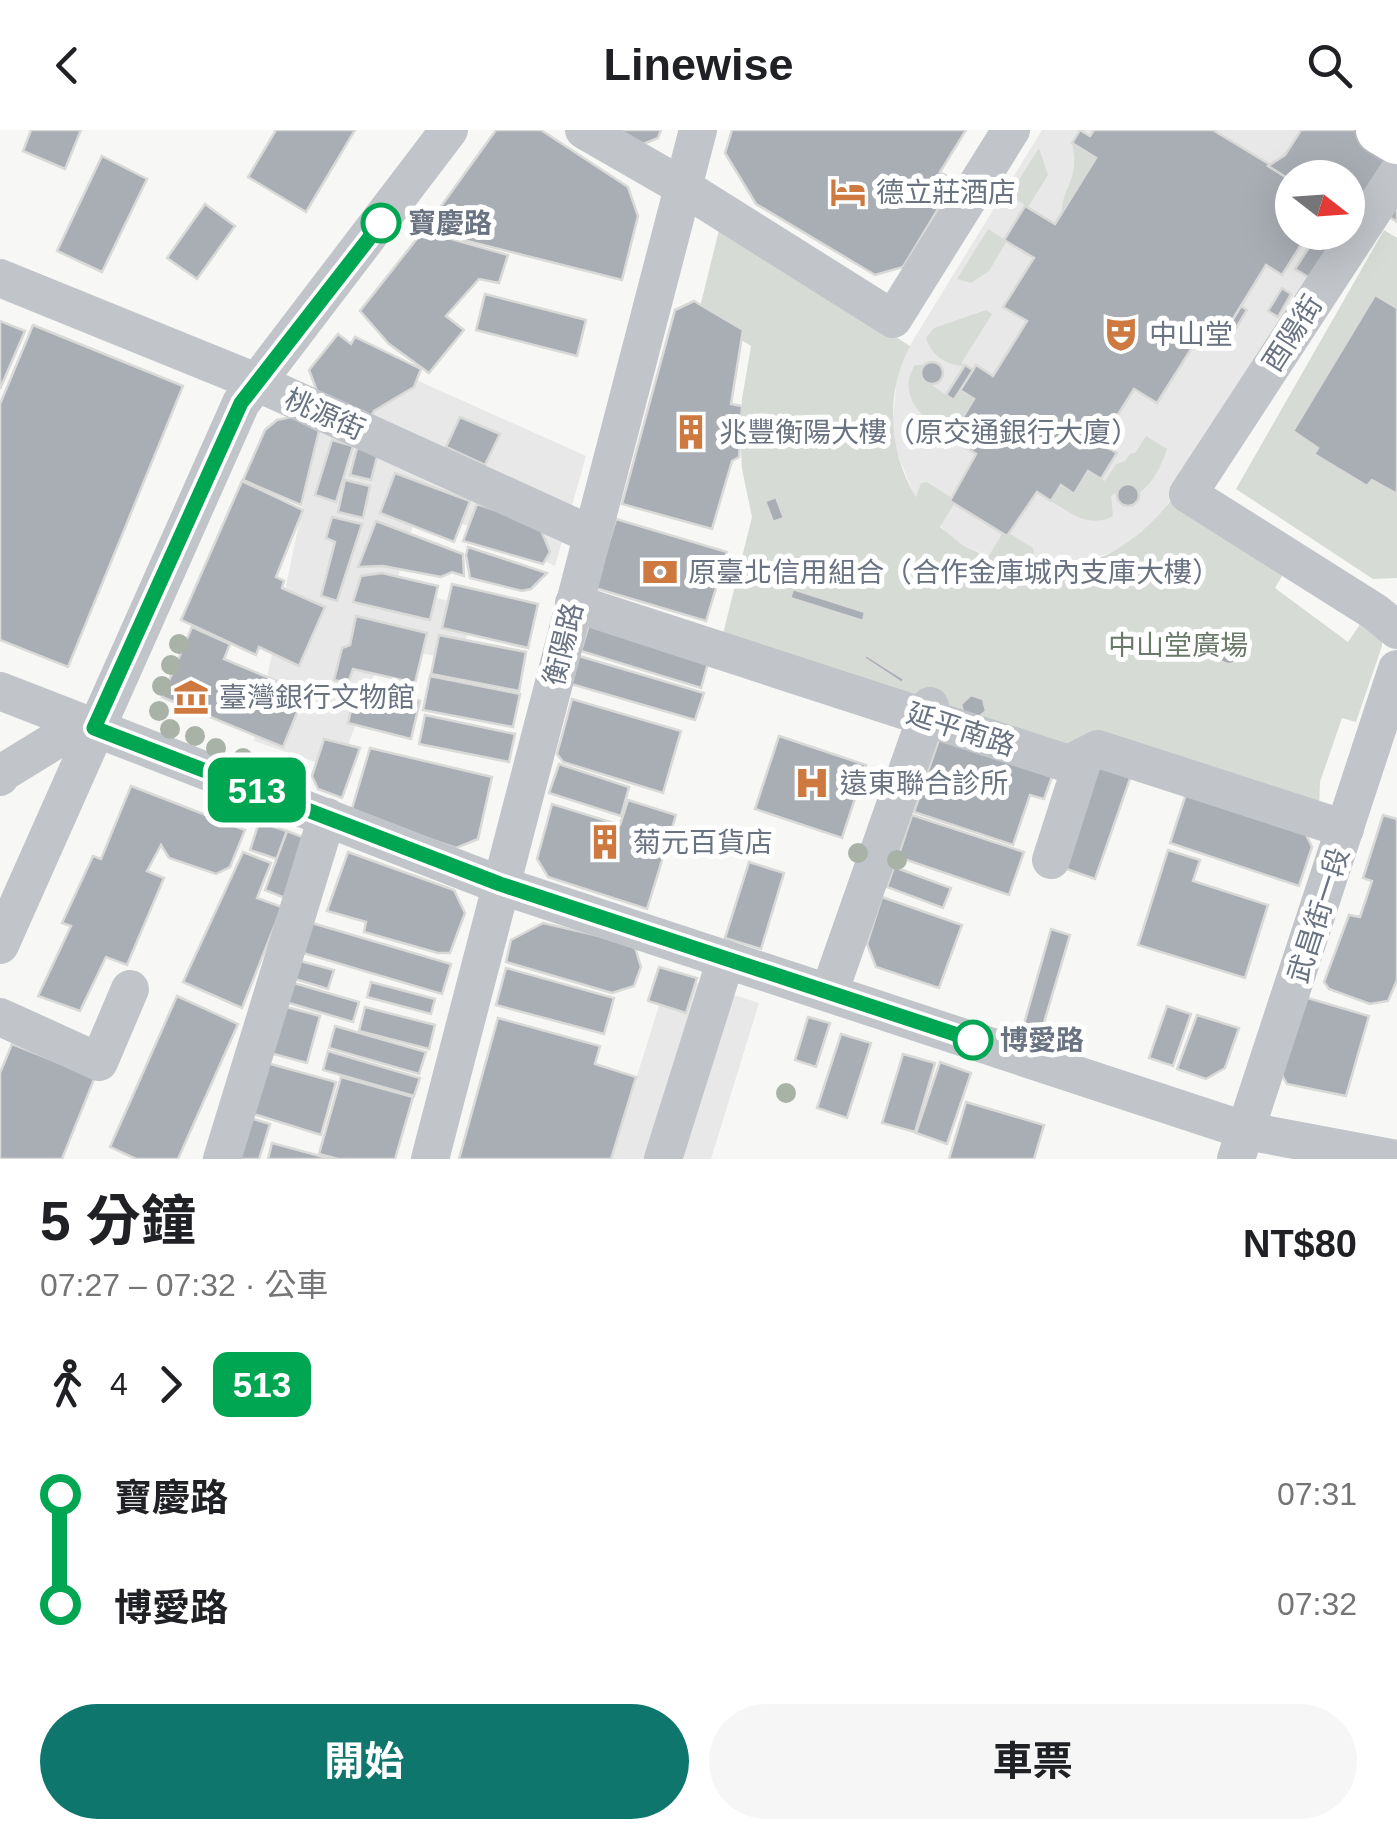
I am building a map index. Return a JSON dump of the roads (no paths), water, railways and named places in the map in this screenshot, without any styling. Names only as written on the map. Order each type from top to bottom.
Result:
[{"type":"main road","points":[[1380,130],[1397,140]]},
{"type":"street","points":[[0,944],[241,403],[448,130]]},
{"type":"street","points":[[584,130],[683,187],[893,319],[1011,130]]},
{"type":"street","name":"衡陽路","points":[[430,1159],[698,130]]},
{"type":"street","name":"酉陽街","points":[[1397,174],[1188,494],[1375,612],[1397,630]]},
{"type":"street","name":"桃源街","points":[[0,278],[256,382],[592,535]]},
{"type":"street","name":"延平南路","points":[[574,603],[928,712],[1069,764],[1098,749],[1345,829]]},
{"type":"street","name":"武昌街一段","points":[[1241,1145],[1397,670]]},
{"type":"street","points":[[0,691],[502,885],[829,993],[1241,1145],[1396,1159]]},
{"type":"street","points":[[829,993],[928,712]]},
{"type":"street","points":[[1,774],[64,735],[94,728]]},
{"type":"street","points":[[1050,860],[1084,757]]},
{"type":"street","points":[[222,1159],[327,817]]},
{"type":"street","points":[[662,1159],[726,959]]},
{"type":"street","points":[[0,1017],[99,1062],[130,988]]},
{"type":"place","name":"德立莊酒店","points":[[848,192]]},
{"type":"place","name":"寶慶路","points":[[381,223]]},
{"type":"place","name":"中山堂","points":[[1121,334]]},
{"type":"place","name":"兆豐衡陽大樓（原交通銀行大廈）","points":[[691,432]]},
{"type":"place","name":"原臺北信用組合（合作金庫城內支庫大樓）","points":[[660,572]]},
{"type":"place","name":"臺灣銀行文物館","points":[[191,697]]},
{"type":"place","name":"遠東聯合診所","points":[[812,783]]},
{"type":"place","name":"菊元百貨店","points":[[605,842]]},
{"type":"place","name":"博愛路","points":[[973,1040]]},
{"type":"park label","name":"中山堂廣場","points":[[1178,645]]}]
